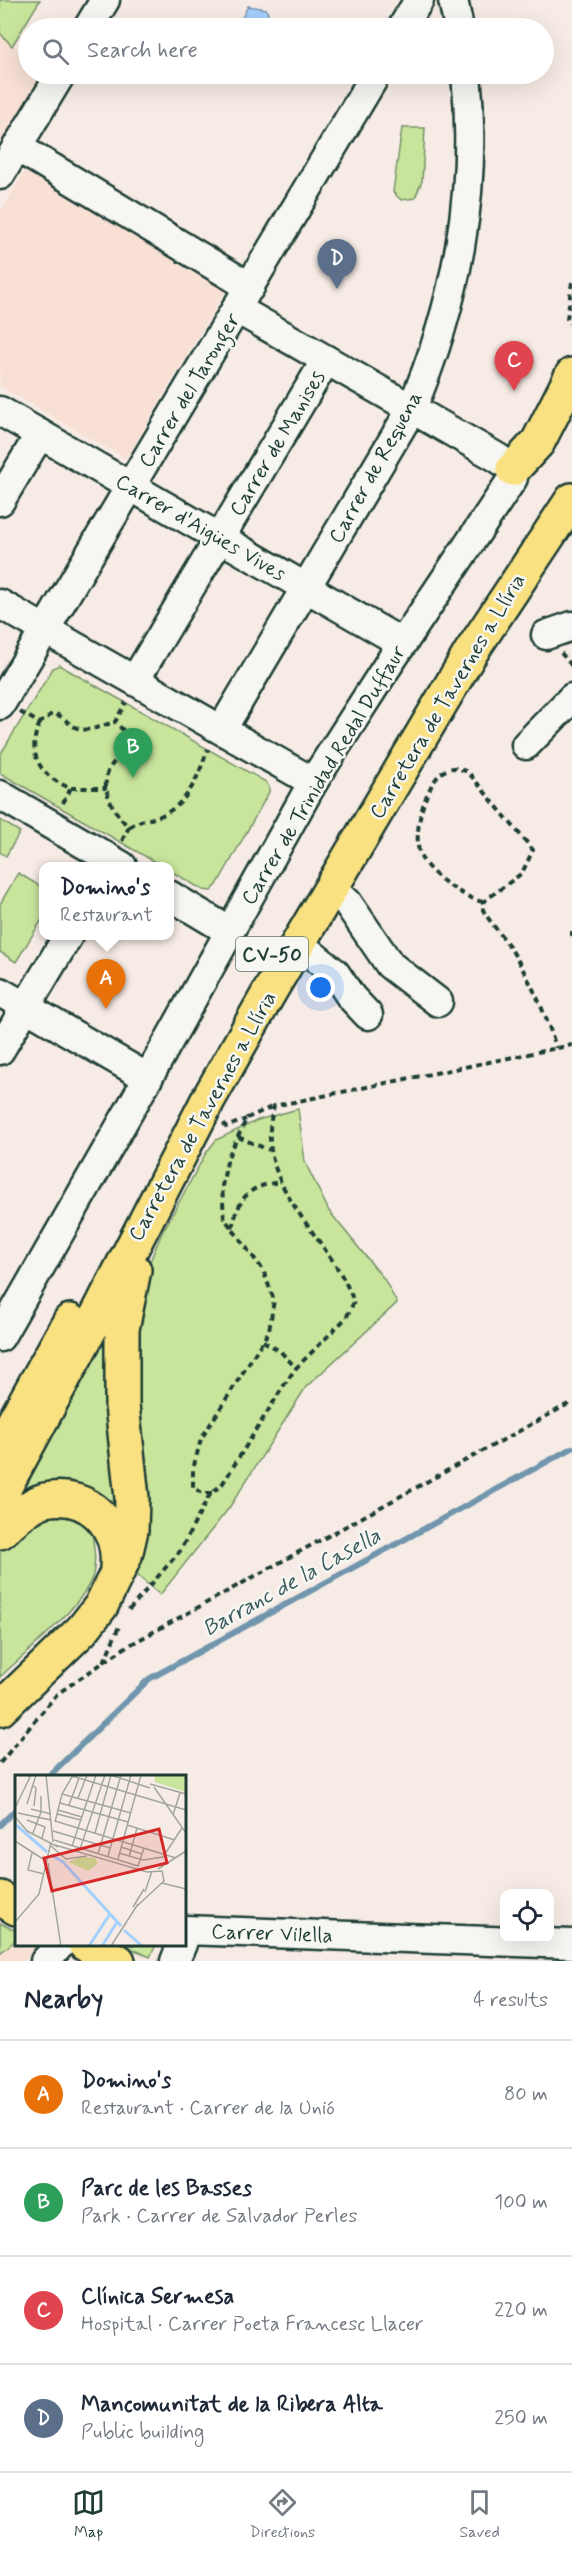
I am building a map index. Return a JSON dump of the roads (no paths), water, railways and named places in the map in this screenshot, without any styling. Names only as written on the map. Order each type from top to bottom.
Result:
[{"type":"main road","points":[[513,469],[538,442],[572,375]]},
{"type":"main road","name":"Carretera de Tavernes a Llíria","points":[[0,1447],[318,873],[457,648],[572,477]]},
{"type":"main road","name":"Carretera de Tavernes a Llíria","points":[[0,1497],[80,1349],[209,1098],[270,991],[471,652],[572,500]]},
{"type":"main road","points":[[0,1709],[82,1630],[101,1606],[117,1576],[131,1530],[132,1498],[122,1405],[122,1329],[130,1286],[152,1226],[258,1023],[270,991]]},
{"type":"main road","points":[[0,1532],[22,1514],[44,1501],[64,1499],[84,1503],[98,1512],[110,1526],[116,1541],[117,1576]]},
{"type":"main road","points":[[0,1898],[15,1907]]},
{"type":"main road","points":[[89,1946],[118,1961]]},
{"type":"street","points":[[94,18],[105,0]]},
{"type":"street","points":[[408,18],[419,0]]},
{"type":"street","points":[[453,0],[457,18]]},
{"type":"street","points":[[0,176],[55,84]]},
{"type":"street","name":"Carrer del Taronger","points":[[1,703],[370,84]]},
{"type":"street","name":"Carrer de Requena","points":[[216,737],[307,588],[411,410],[426,374],[440,334],[460,249],[469,158],[466,84]]},
{"type":"street","points":[[17,147],[244,298],[326,360],[513,469]]},
{"type":"street","name":"Carrer de Manises","points":[[132,689],[326,360]]},
{"type":"street","name":"Carrer d'Aigües Vives","points":[[0,411],[402,643]]},
{"type":"street","points":[[0,501],[40,434]]},
{"type":"street","name":"Carrer de Trinidad Redal Duffaur","points":[[0,1337],[313,782],[402,643],[513,478],[513,469]]},
{"type":"street","points":[[0,604],[44,628],[132,689],[216,737],[313,782]]},
{"type":"street","points":[[546,636],[572,626]]},
{"type":"street","points":[[526,745],[572,698]]},
{"type":"street","points":[[0,795],[111,862]]},
{"type":"street","points":[[331,891],[347,902],[390,965],[438,1002]]},
{"type":"street","points":[[174,898],[229,931]]},
{"type":"street","points":[[0,1050],[66,940]]},
{"type":"street","points":[[299,944],[335,973],[351,997],[368,1015]]},
{"type":"street","points":[[0,992],[148,1078]]},
{"type":"street","name":"Carrer Vilella","points":[[186,1936],[572,1944]]},
{"type":"street","points":[[45,1961],[59,1946]]},
{"type":"street","name":"Carrer Vilella","points":[[175,1961],[181,1946]]},
{"type":"water","points":[[248,6],[266,9],[269,18],[242,18]]},
{"type":"waterway","name":"Barranc de la Casella","points":[[50,1775],[149,1679],[572,1448]]},
{"type":"waterway","name":"Barranc de la Casella","points":[[0,1825],[15,1810]]},
{"type":"place","name":"Mancomunitat de la Ribera Alta","points":[[337,289]]},
{"type":"place","name":"Clínica Sermesa","points":[[514,391]]},
{"type":"place","name":"Parc de les Basses","points":[[133,778]]},
{"type":"place","name":"Domino's","points":[[106,1009]]}]
